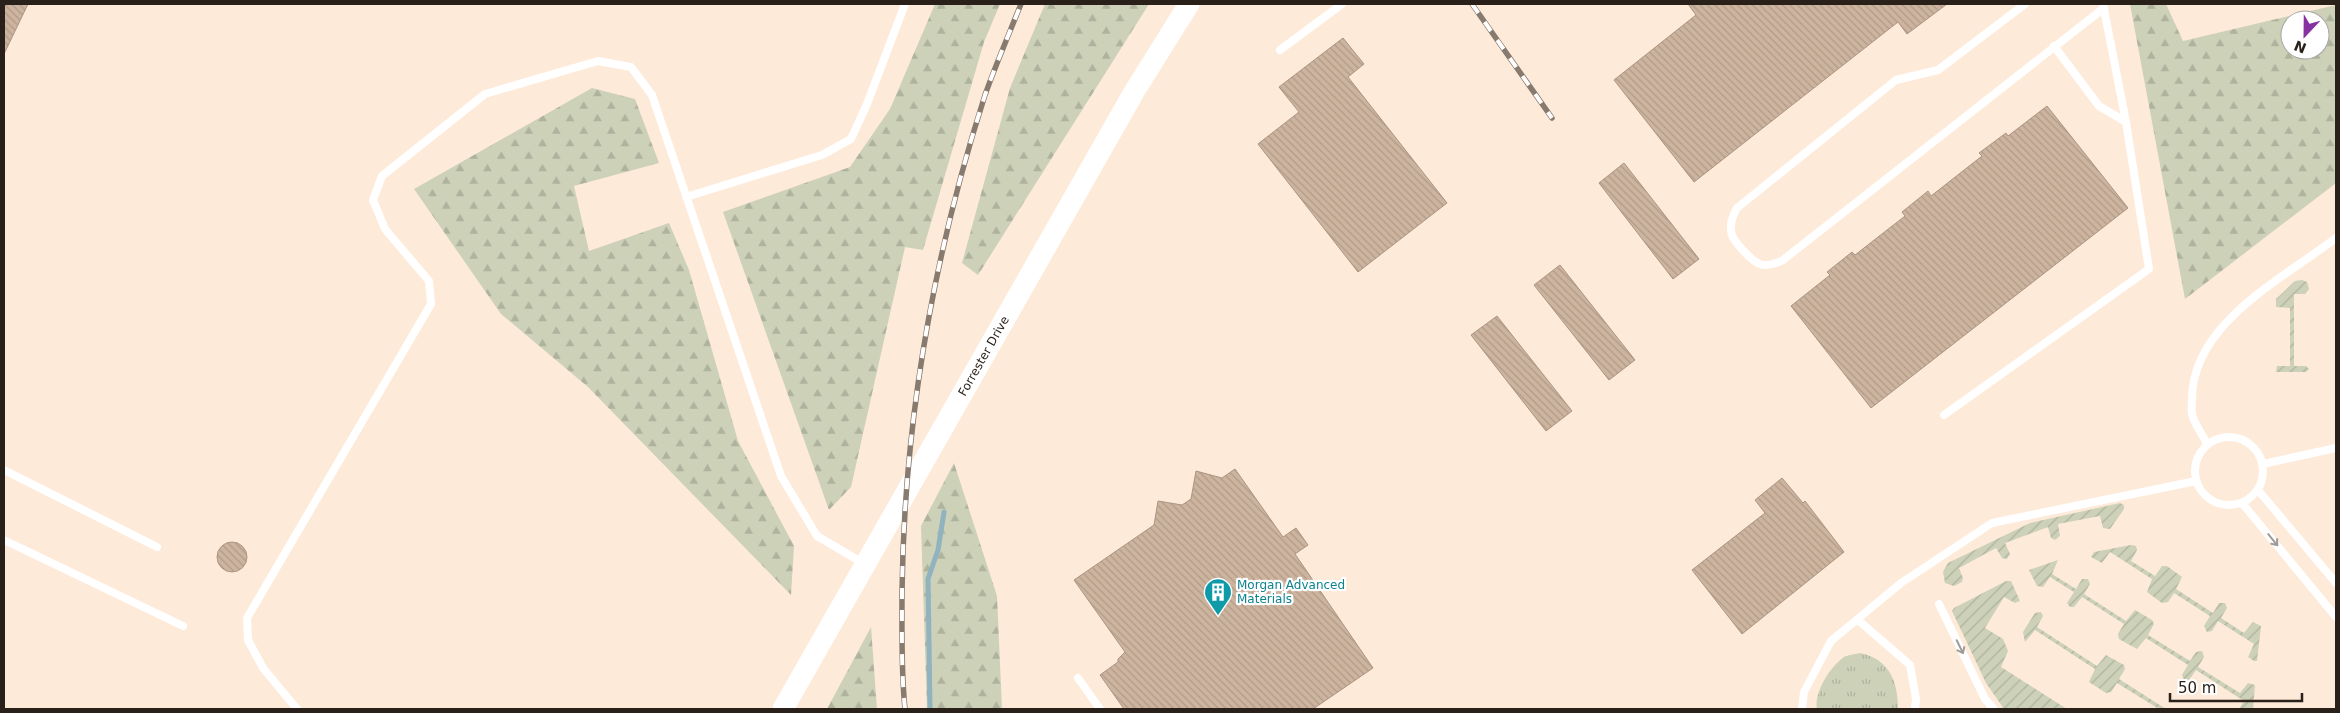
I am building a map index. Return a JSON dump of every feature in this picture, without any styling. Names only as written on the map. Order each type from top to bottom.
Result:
[{"type":"street","name":"Forrester Drive","points":[[783,709],[1134,92],[1189,4]]},
{"type":"lane","points":[[686,197],[822,155],[850,140],[867,104],[905,4]]},
{"type":"lane","points":[[1280,50],[1342,4]]},
{"type":"lane","points":[[1944,415],[2149,269],[2126,122],[2103,6],[1773,266],[1762,265],[1753,261],[1733,239],[1731,225],[1737,208],[1896,80],[1938,70],[2025,4]]},
{"type":"lane","points":[[2054,46],[2099,106],[2126,122]]},
{"type":"lane","points":[[297,709],[263,668],[251,647],[248,640],[247,618],[431,304],[429,281],[385,229],[374,200],[382,176],[485,94],[598,60],[631,67],[652,95],[781,476],[817,536],[865,564]]},
{"type":"lane","points":[[2207,444],[2192,414],[2192,385],[2199,360],[2219,329],[2261,292],[2336,238]]},
{"type":"lane","points":[[2223,437],[2241,439],[2255,448],[2263,464],[2263,478],[2258,490],[2242,503],[2226,505],[2211,500],[2196,481],[2196,462],[2207,444],[2223,437]]},
{"type":"lane","points":[[2263,464],[2336,448]]},
{"type":"lane","points":[[4,470],[157,547]]},
{"type":"lane","points":[[1802,709],[1804,692],[1831,642],[1901,583],[1992,523],[2196,481]]},
{"type":"lane","points":[[2258,490],[2336,583]]},
{"type":"lane","points":[[2242,503],[2336,617]]},
{"type":"lane","points":[[4,540],[184,626]]},
{"type":"lane","points":[[1939,604],[1985,699],[1994,709]]},
{"type":"lane","points":[[1858,620],[1910,665],[1916,699],[1915,709]]},
{"type":"lane","points":[[1078,678],[1100,709]]},
{"type":"green space","points":[[935,4],[1000,4],[984,42],[923,250],[905,247],[851,487],[829,510],[723,212],[850,167],[890,109]]},
{"type":"green space","points":[[1045,4],[1149,4],[978,275],[962,263],[1010,88]]},
{"type":"green space","points":[[2130,4],[2166,4],[2183,41],[2280,18],[2280,60],[2330,60],[2330,10],[2315,10],[2336,5],[2336,183],[2185,299]]},
{"type":"green space","points":[[592,88],[635,99],[659,163],[574,186],[589,251],[669,223],[689,270],[738,441],[794,546],[791,595],[588,387],[501,314],[414,189]]},
{"type":"green space","points":[[2302,280],[2307,282],[2309,289],[2305,294],[2294,294],[2294,366],[2306,366],[2309,369],[2306,372],[2276,372],[2277,366],[2290,366],[2290,308],[2276,307],[2276,299],[2295,281]]},
{"type":"green space","points":[[954,463],[997,596],[1002,709],[927,709],[921,526]]},
{"type":"green space","points":[[2120,503],[2124,505],[2124,509],[2110,529],[2103,528],[2100,516],[2058,524],[2060,536],[2055,540],[2051,538],[2048,527],[2005,543],[2010,554],[2007,559],[2002,558],[1996,548],[1959,568],[1963,578],[1962,582],[1954,586],[1945,583],[1943,572],[1948,563],[2030,523]]},
{"type":"green space","points":[[2131,545],[2136,546],[2137,550],[2131,561],[2155,576],[2162,566],[2167,566],[2182,577],[2176,589],[2213,613],[2219,603],[2225,603],[2227,608],[2221,618],[2244,633],[2253,622],[2261,626],[2257,661],[2248,657],[2254,644],[2218,621],[2212,631],[2207,632],[2204,626],[2210,616],[2174,593],[2168,602],[2162,603],[2147,592],[2152,579],[2110,552],[2102,563],[2091,557],[2094,552]]},
{"type":"green space","points":[[2058,560],[2052,574],[2076,589],[2082,579],[2088,579],[2090,584],[2084,594],[2126,621],[2135,610],[2152,620],[2154,624],[2148,635],[2190,661],[2196,652],[2202,651],[2204,657],[2198,667],[2240,693],[2248,683],[2255,685],[2253,709],[2239,709],[2244,701],[2196,670],[2189,680],[2184,680],[2182,675],[2188,665],[2146,638],[2137,649],[2119,639],[2118,634],[2124,624],[2082,597],[2074,607],[2070,607],[2067,603],[2074,592],[2050,577],[2043,587],[2037,586],[2029,570]]},
{"type":"green space","points":[[2006,581],[2011,581],[2020,601],[2015,603],[2004,597],[1985,628],[2003,639],[2008,651],[2001,667],[2067,709],[2004,709],[1986,683],[1952,611],[1954,608]]},
{"type":"green space","points":[[2041,612],[2043,616],[2037,627],[2097,666],[2106,655],[2124,665],[2125,669],[2119,679],[2166,709],[2159,709],[2117,683],[2111,692],[2106,693],[2089,682],[2095,669],[2035,630],[2025,642],[2023,632],[2035,613]]},
{"type":"green space","points":[[871,627],[877,709],[827,709]]},
{"type":"green space","points":[[1860,653],[1878,660],[1890,673],[1896,689],[1898,709],[1817,709],[1818,695],[1824,680],[1833,667],[1844,657]]},
{"type":"building","points":[[4,4],[28,4],[4,54]]},
{"type":"building","points":[[1688,4],[1947,4],[1907,34],[1898,22],[1694,182],[1614,80],[1696,15]]},
{"type":"building","points":[[1343,38],[1364,64],[1348,77],[1447,203],[1358,272],[1258,144],[1299,112],[1279,87]]},
{"type":"building","points":[[2047,106],[2128,208],[1871,408],[1791,306],[1830,275],[1827,272],[1852,252],[1855,255],[1905,216],[1902,212],[1928,191],[1931,196],[1982,156],[1979,153],[2006,133],[2008,136]]},
{"type":"building","points":[[1624,163],[1699,259],[1673,279],[1599,183]]},
{"type":"building","points":[[1560,265],[1635,360],[1609,380],[1534,285]]},
{"type":"building","points":[[1497,316],[1572,411],[1546,431],[1471,335]]},
{"type":"building","name":"Morgan Advanced Materials","points":[[1235,469],[1283,537],[1296,528],[1308,545],[1295,554],[1373,668],[1313,709],[1124,709],[1100,675],[1118,662],[1118,659],[1125,652],[1074,580],[1154,525],[1158,501],[1182,505],[1191,499],[1196,471],[1222,478]]},
{"type":"building","points":[[1782,478],[1803,503],[1805,501],[1844,552],[1742,634],[1692,570],[1765,513],[1755,500]]},
{"type":"building","points":[[232,542],[243,546],[247,557],[243,568],[232,572],[221,568],[217,557],[221,546]]},
{"type":"waterway","points":[[930,709],[928,579],[938,550],[944,512]]},
{"type":"railway","points":[[905,709],[902,636],[904,528],[915,403],[925,340],[950,217],[967,156],[985,95],[1021,4]]},
{"type":"railway","points":[[1472,4],[1552,118]]},
{"type":"place","name":"Morgan Advanced Materials","points":[[1218,616]]}]
